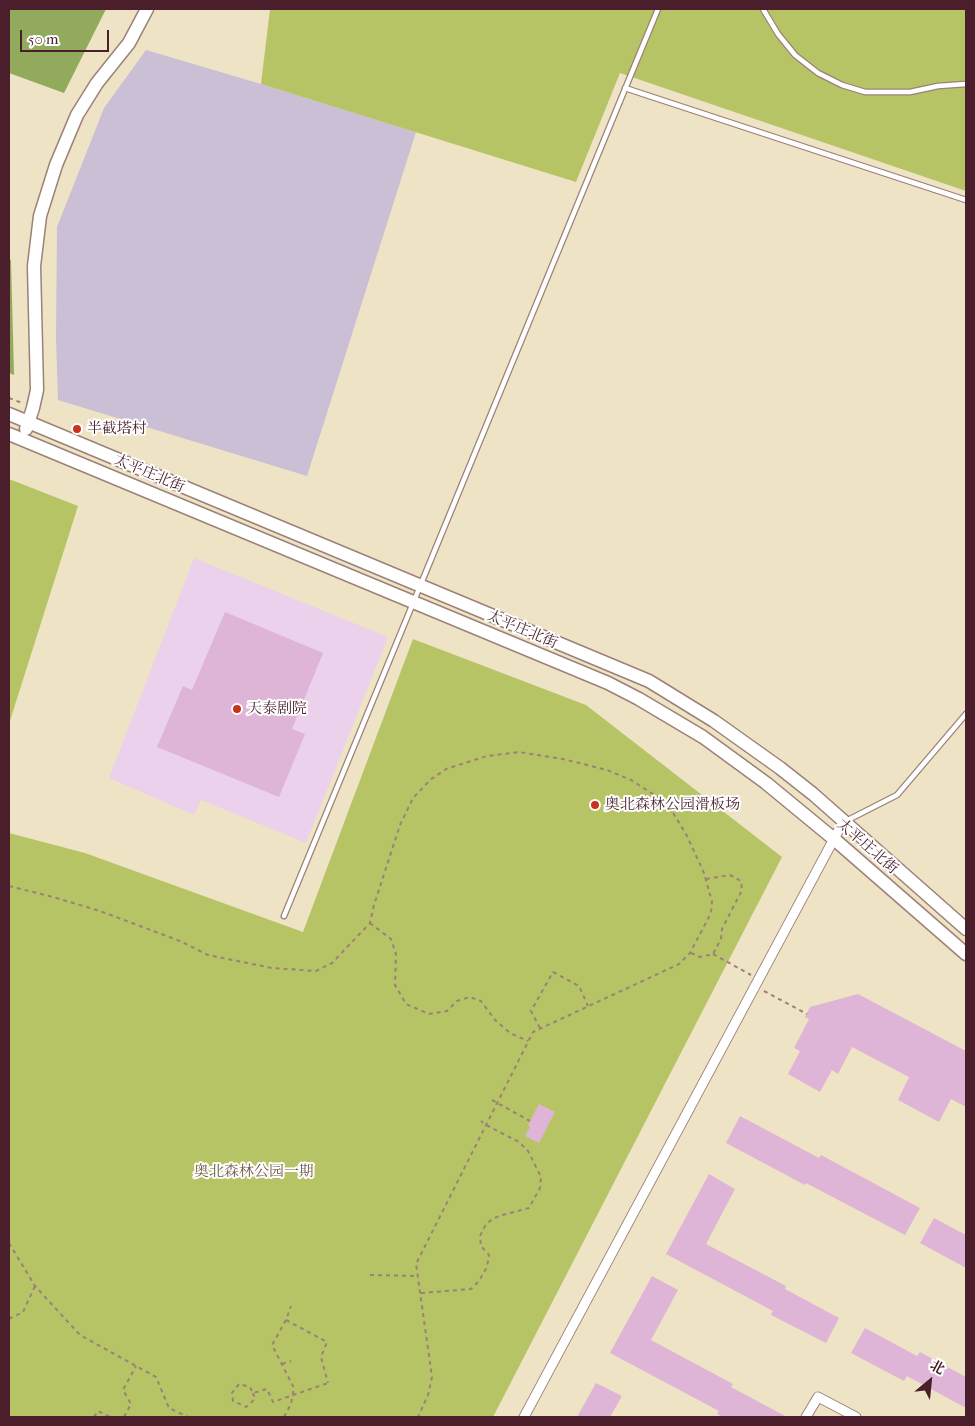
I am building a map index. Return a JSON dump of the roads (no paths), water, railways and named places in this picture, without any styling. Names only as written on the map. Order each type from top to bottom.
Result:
[{"type":"main road","points":[[22,439],[37,390],[34,266],[40,216],[56,165],[77,115],[97,83],[129,42],[147,9]]},
{"type":"main road","name":"太平庄北街","points":[[9,414],[649,681],[683,700],[745,741],[813,794],[966,929]]},
{"type":"main road","name":"太平庄北街","points":[[9,434],[608,683],[639,699],[671,717],[732,758],[834,839],[966,954]]},
{"type":"street","points":[[524,1417],[843,822]]},
{"type":"street","points":[[806,1417],[818,1397],[856,1417]]},
{"type":"lane","points":[[284,916],[658,9]]},
{"type":"lane","points":[[763,9],[778,34],[795,55],[818,73],[842,85],[865,92],[910,92],[938,86],[966,84]]},
{"type":"lane","points":[[625,88],[966,200]]},
{"type":"lane","points":[[843,822],[897,795],[966,714]]},
{"type":"place","name":"半截塔村","points":[[77,429]]},
{"type":"place","name":"天泰剧院","points":[[237,709]]},
{"type":"place","name":"奥北森林公园滑板场","points":[[595,805]]},
{"type":"park label","name":"奥北森林公园一期","points":[[254,1172]]}]
